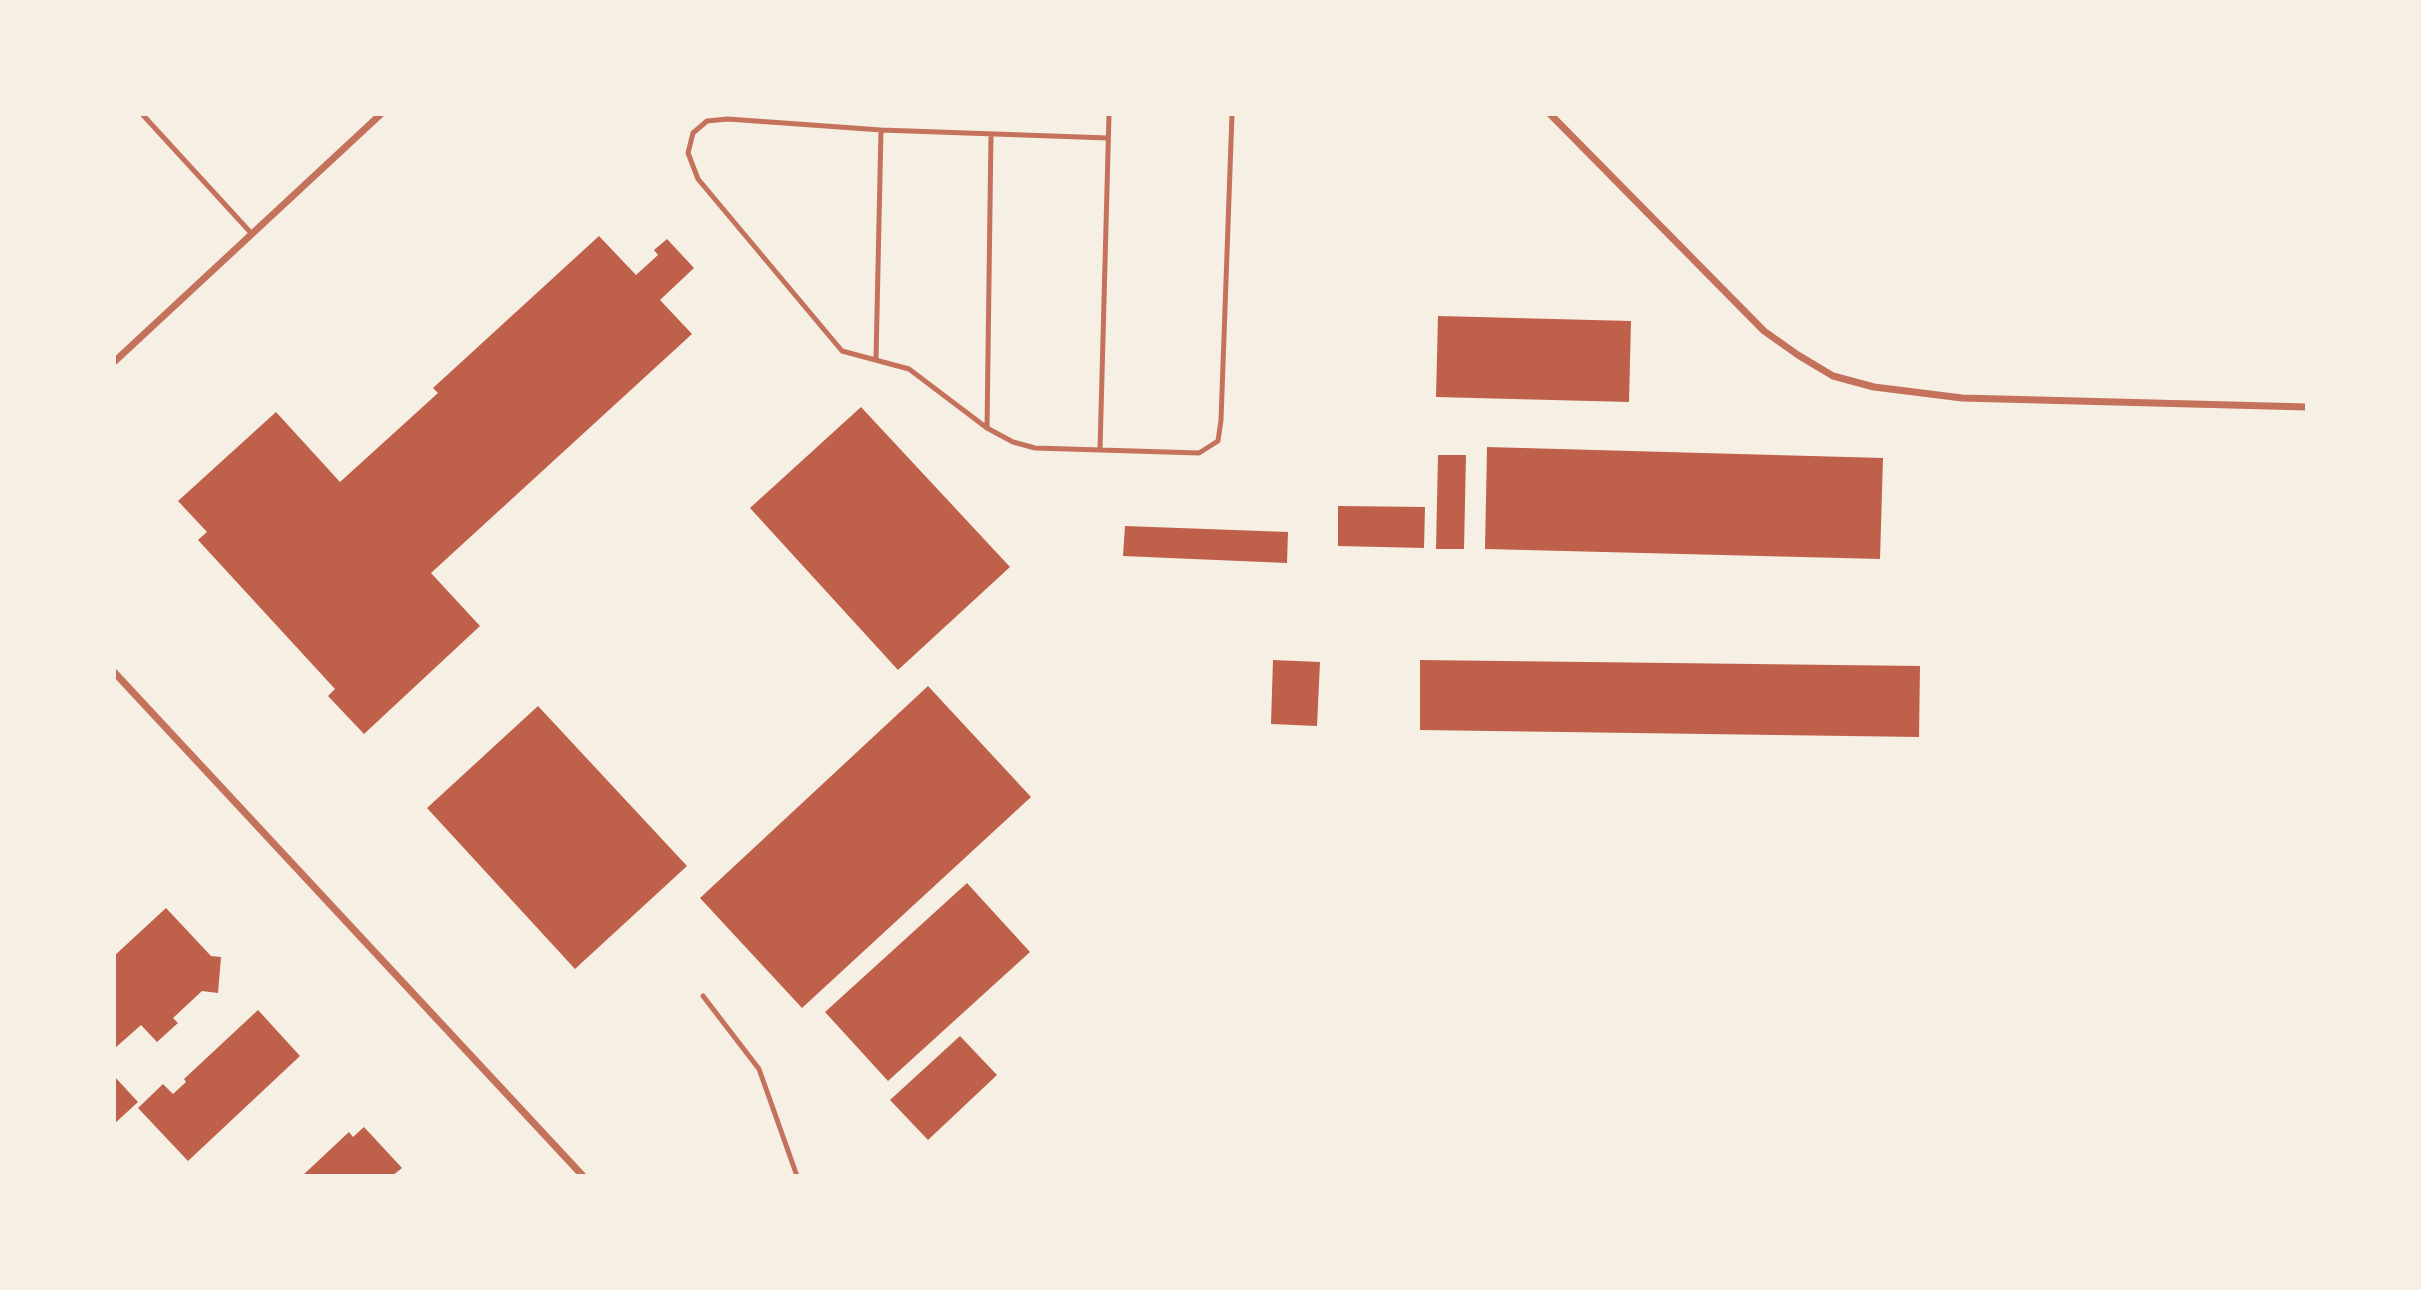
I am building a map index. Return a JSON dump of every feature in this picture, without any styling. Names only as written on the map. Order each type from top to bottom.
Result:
[{"type":"street","points":[[114,362],[381,114]]},
{"type":"street","points":[[1550,114],[1764,331],[1833,376],[1874,387],[1962,398],[2307,407]]},
{"type":"street","points":[[114,672],[583,1176]]},
{"type":"lane","points":[[142,114],[252,234]]},
{"type":"lane","points":[[1100,450],[1109,114]]},
{"type":"lane","points":[[1108,138],[881,131],[727,119],[707,121],[693,133],[688,153],[698,178],[842,351],[909,369],[987,428],[1013,442],[1035,448],[1199,453],[1218,441],[1221,419],[1232,114]]},
{"type":"lane","points":[[876,359],[881,131]]},
{"type":"lane","points":[[987,428],[991,134]]},
{"type":"lane","points":[[703,996],[759,1069],[797,1176]]},
{"type":"building","points":[[599,236],[636,275],[658,255],[654,250],[667,239],[694,268],[660,300],[692,334],[431,573],[480,626],[364,734],[328,696],[335,689],[198,540],[207,532],[178,501],[276,412],[340,482],[438,393],[433,388]]},
{"type":"building","points":[[1438,316],[1631,321],[1629,402],[1436,397]]},
{"type":"building","points":[[861,407],[1010,567],[898,670],[750,508]]},
{"type":"building","points":[[1487,447],[1883,458],[1880,559],[1485,549]]},
{"type":"building","points":[[1438,455],[1466,455],[1464,549],[1436,549]]},
{"type":"building","points":[[1338,506],[1425,507],[1424,548],[1338,546]]},
{"type":"building","points":[[1125,526],[1288,532],[1287,563],[1123,556]]},
{"type":"building","points":[[1273,660],[1320,662],[1317,726],[1271,724]]},
{"type":"building","points":[[1420,660],[1920,666],[1919,737],[1420,730]]},
{"type":"building","points":[[928,686],[1031,797],[802,1008],[700,898]]},
{"type":"building","points":[[538,706],[687,866],[575,969],[427,808]]},
{"type":"building","points":[[967,883],[1030,952],[888,1081],[825,1012]]},
{"type":"building","points":[[166,908],[211,956],[221,957],[218,993],[202,991],[173,1018],[178,1023],[157,1042],[141,1025],[114,1049],[114,956]]},
{"type":"building","points":[[258,1010],[300,1056],[188,1161],[138,1108],[163,1084],[173,1094],[186,1082],[184,1079]]},
{"type":"building","points":[[960,1036],[997,1075],[928,1140],[890,1100]]},
{"type":"building","points":[[114,1076],[138,1102],[114,1124]]},
{"type":"building","points":[[364,1127],[402,1168],[392,1176],[302,1176],[349,1132],[353,1137]]}]
